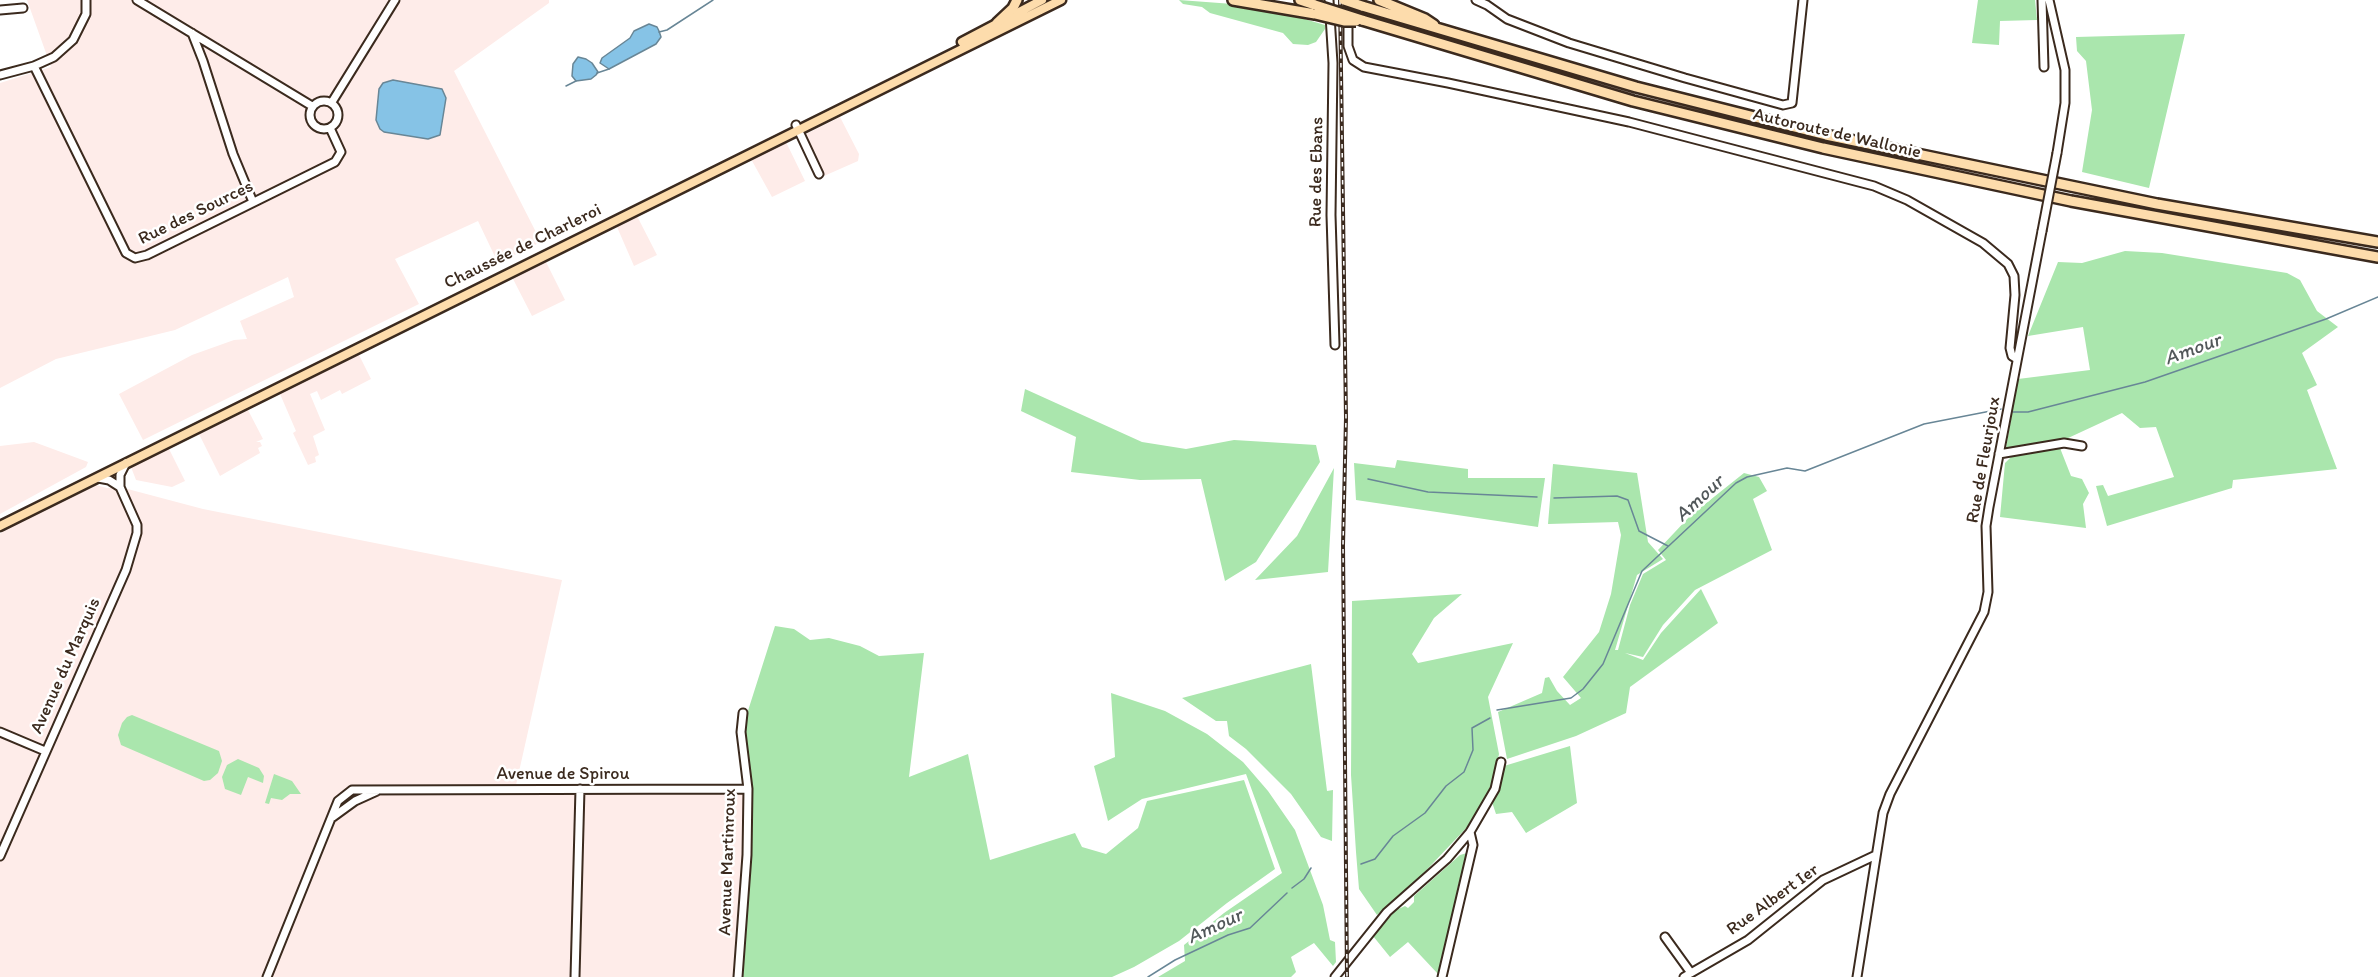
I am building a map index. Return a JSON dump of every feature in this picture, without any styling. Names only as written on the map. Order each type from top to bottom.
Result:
[{"type":"highway","points":[[997,23],[1013,8],[1017,0]]},
{"type":"highway","points":[[1233,0],[1315,10]]},
{"type":"highway","points":[[1300,0],[1315,10]]},
{"type":"highway","name":"Autoroute de Wallonie","points":[[1346,0],[1443,32],[1636,87],[1837,137],[2157,204],[2378,242]]},
{"type":"highway","points":[[1379,0],[1425,19],[1443,32]]},
{"type":"highway","name":"Autoroute de Wallonie","points":[[1315,10],[1344,21],[1362,20],[1621,97],[1823,148],[2049,197],[2378,257]]},
{"type":"main road","name":"Chaussée de Charleroi","points":[[797,127],[1042,0]]},
{"type":"main road","name":"Chaussée de Charleroi","points":[[0,519],[797,127],[1061,0]]},
{"type":"main road","name":"Chaussée de Charleroi","points":[[0,526],[128,461],[164,440]]},
{"type":"street","points":[[0,75],[34,66],[54,57],[73,40],[86,14],[86,0]]},
{"type":"street","points":[[137,0],[312,106]]},
{"type":"street","points":[[332,102],[395,0]]},
{"type":"street","name":"Rue des Ebans","points":[[1329,0],[1333,63],[1331,215],[1335,345]]},
{"type":"street","points":[[1346,0],[1348,46],[1353,60],[1364,68],[1448,83],[1629,122],[1874,186],[1907,200],[1983,243],[2008,264],[2014,276],[2015,295],[2010,348],[2012,356],[2016,359]]},
{"type":"street","points":[[1476,0],[1507,19],[1569,43],[1696,82],[1783,105],[1792,103],[1803,0]]},
{"type":"street","points":[[2042,0],[2044,67]]},
{"type":"street","name":"Rue de Fleurjoux","points":[[1857,977],[1883,813],[1890,794],[1984,612],[1988,592],[1986,526],[2065,103],[2065,70],[2049,0]]},
{"type":"street","points":[[0,10],[23,8]]},
{"type":"street","points":[[192,33],[233,154],[253,202]]},
{"type":"street","points":[[203,62],[208,52],[218,49]]},
{"type":"street","name":"Rue des Sources","points":[[34,66],[126,253],[135,258],[147,255],[335,162],[341,152],[330,128]]},
{"type":"street","points":[[323,100],[332,102],[337,109],[338,118],[330,128],[321,129],[313,124],[310,115],[312,106],[323,100]]},
{"type":"street","points":[[797,127],[819,174]]},
{"type":"street","points":[[1999,454],[2064,443],[2082,446]]},
{"type":"street","points":[[92,479],[103,478],[120,487],[121,470],[128,461]]},
{"type":"street","name":"Avenue du Marquis","points":[[0,856],[126,570],[137,533],[137,525],[120,487]]},
{"type":"street","name":"Avenue Martinroux","points":[[738,977],[747,855],[748,789],[741,732],[743,713]]},
{"type":"street","points":[[0,732],[45,752]]},
{"type":"street","points":[[1335,977],[1387,912],[1447,859],[1470,832],[1495,789],[1501,762]]},
{"type":"street","points":[[575,977],[580,789]]},
{"type":"street","name":"Avenue de Spirou","points":[[267,977],[338,801],[352,790],[748,789]]},
{"type":"street","name":"Avenue de Spirou","points":[[331,819],[354,801],[379,790]]},
{"type":"street","points":[[1442,977],[1473,845],[1470,832]]},
{"type":"street","name":"Rue Albert Ier","points":[[1665,937],[1687,975],[1748,940],[1823,880],[1876,855]]},
{"type":"shaded area","points":[[27,0],[549,0],[549,3],[454,71],[541,242],[498,263],[478,221],[395,259],[419,304],[143,440],[119,394],[192,355],[234,340],[247,339],[240,321],[294,297],[288,277],[175,330],[56,359],[0,388],[0,83],[51,67]]},
{"type":"shaded area","points":[[840,117],[859,154],[858,161],[824,176],[815,163],[804,135]]},
{"type":"shaded area","points":[[786,142],[805,181],[772,197],[751,159]]},
{"type":"shaded area","points":[[637,216],[657,255],[634,266],[617,227]]},
{"type":"shaded area","points":[[545,260],[565,300],[532,316],[512,277]]},
{"type":"shaded area","points":[[358,353],[371,379],[342,394],[340,390],[321,400],[317,391],[310,394],[325,430],[313,436],[319,455],[315,457],[316,462],[308,465],[293,433],[296,431],[280,394]]},
{"type":"shaded area","points":[[248,410],[263,439],[256,442],[260,442],[262,446],[258,448],[260,453],[220,476],[199,434]]},
{"type":"shaded area","points":[[34,442],[88,462],[86,467],[0,514],[0,446]]},
{"type":"shaded area","points":[[169,449],[185,481],[172,487],[136,480],[131,467]]},
{"type":"shaded area","points":[[92,484],[107,488],[120,487],[203,509],[562,580],[514,794],[746,794],[735,977],[0,977],[0,534],[8,526]]},
{"type":"green space","points":[[1179,0],[1233,4],[1277,11],[1325,25],[1325,29],[1316,42],[1308,45],[1293,44],[1283,33],[1210,13],[1202,7],[1183,4]]},
{"type":"green space","points":[[1978,0],[2035,0],[2037,20],[2000,21],[1999,45],[1972,43]]},
{"type":"green space","points":[[2185,34],[2149,188],[2082,172],[2092,110],[2086,61],[2077,51],[2076,37]]},
{"type":"green space","points":[[2125,251],[2162,253],[2287,273],[2300,280],[2317,311],[2338,327],[2302,353],[2317,385],[2307,390],[2337,469],[2233,480],[2232,488],[2107,526],[2096,486],[2103,485],[2108,496],[2174,477],[2156,427],[2140,428],[2122,413],[2066,439],[2006,448],[2018,379],[2090,370],[2083,327],[2028,336],[2058,262],[2082,263]]},
{"type":"green space","points":[[1025,389],[1142,442],[1186,449],[1234,440],[1316,445],[1320,462],[1256,562],[1225,581],[1201,479],[1140,480],[1071,472],[1076,437],[1021,411]]},
{"type":"green space","points":[[2060,448],[2071,476],[2082,479],[2089,493],[2083,504],[2086,528],[2000,517],[2005,463],[2012,456]]},
{"type":"green space","points":[[1397,460],[1468,469],[1468,478],[1545,478],[1538,527],[1356,500],[1354,463],[1395,468]]},
{"type":"green space","points":[[1553,464],[1637,473],[1648,542],[1663,559],[1637,575],[1615,650],[1618,650],[1630,605],[1643,574],[1666,560],[1658,550],[1690,516],[1744,473],[1759,477],[1767,491],[1753,499],[1772,550],[1695,590],[1663,625],[1643,657],[1625,653],[1643,660],[1661,633],[1701,589],[1718,623],[1630,687],[1626,713],[1576,736],[1507,759],[1498,712],[1542,693],[1545,678],[1549,677],[1557,691],[1570,705],[1581,698],[1563,677],[1599,632],[1611,594],[1621,535],[1618,522],[1548,524]]},
{"type":"green space","points":[[1334,468],[1328,572],[1255,580],[1297,536]]},
{"type":"green space","points":[[1462,594],[1434,618],[1412,654],[1418,663],[1513,643],[1488,697],[1499,754],[1492,791],[1471,823],[1418,879],[1377,915],[1359,889],[1356,852],[1351,775],[1352,601]]},
{"type":"green space","points":[[775,626],[794,629],[810,640],[829,638],[860,646],[879,656],[924,653],[909,777],[968,754],[990,860],[1075,833],[1082,847],[1106,854],[1138,828],[1147,801],[1244,780],[1275,869],[1179,941],[1112,977],[743,977],[751,862],[752,795],[746,741],[746,717]]},
{"type":"green space","points":[[1311,664],[1327,791],[1333,790],[1332,841],[1321,837],[1291,794],[1246,749],[1229,736],[1227,721],[1216,721],[1182,698]]},
{"type":"green space","points":[[1111,693],[1165,711],[1207,734],[1243,762],[1268,791],[1295,830],[1323,905],[1330,940],[1335,942],[1336,962],[1333,966],[1314,943],[1291,957],[1296,972],[1291,977],[1158,977],[1185,961],[1184,945],[1224,913],[1282,873],[1246,774],[1142,799],[1108,821],[1094,766],[1115,757]]},
{"type":"green space","points":[[132,715],[219,751],[222,761],[218,773],[210,780],[204,781],[121,745],[118,735],[122,723]]},
{"type":"green space","points":[[1570,746],[1577,803],[1526,833],[1512,812],[1496,814],[1492,802],[1499,787],[1504,766]]},
{"type":"green space","points":[[238,759],[259,768],[264,776],[263,783],[248,777],[241,795],[225,789],[222,777],[227,765]]},
{"type":"green space","points":[[274,774],[292,781],[301,794],[290,794],[282,800],[271,798],[269,804],[265,803]]},
{"type":"green space","points":[[1467,853],[1458,886],[1446,950],[1438,974],[1408,942],[1390,957],[1373,936],[1394,911],[1405,906],[1408,908],[1414,902],[1414,896],[1460,855]]},
{"type":"water","points":[[649,24],[657,27],[659,31],[661,37],[656,44],[609,69],[600,63],[602,58],[630,38],[634,31]]},
{"type":"water","points":[[578,57],[592,63],[598,72],[591,79],[576,81],[572,76],[573,64]]},
{"type":"water","points":[[393,80],[442,89],[446,98],[440,135],[428,139],[384,132],[380,129],[376,120],[379,89],[383,83]]},
{"type":"waterway","points":[[659,32],[667,30],[713,0]]},
{"type":"waterway","points":[[597,73],[609,69]]},
{"type":"waterway","points":[[566,86],[576,81]]},
{"type":"waterway","name":"Amour","points":[[2013,412],[2028,412],[2145,382],[2326,319],[2378,297]]},
{"type":"waterway","name":"Amour","points":[[1497,710],[1571,698],[1583,689],[1603,664],[1642,571],[1736,483],[1747,477],[1787,468],[1805,471],[1924,424],[2001,409]]},
{"type":"waterway","points":[[1368,479],[1428,492],[1537,497]]},
{"type":"waterway","points":[[1554,498],[1617,496],[1628,500],[1639,531],[1668,546]]},
{"type":"waterway","name":"Amour","points":[[1361,864],[1375,859],[1393,836],[1425,813],[1446,786],[1464,772],[1473,750],[1472,728],[1490,718]]},
{"type":"waterway","name":"Amour","points":[[1292,888],[1304,879],[1311,868]]},
{"type":"waterway","name":"Amour","points":[[1148,977],[1175,960],[1228,935],[1250,928],[1287,893]]},
{"type":"railway","points":[[1340,0],[1346,418],[1343,545],[1347,977]]}]
